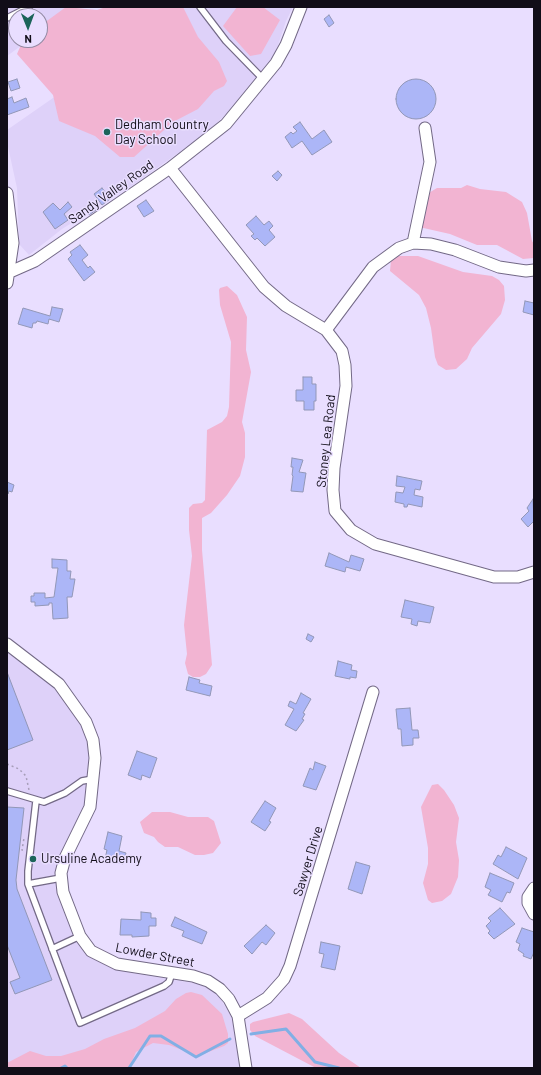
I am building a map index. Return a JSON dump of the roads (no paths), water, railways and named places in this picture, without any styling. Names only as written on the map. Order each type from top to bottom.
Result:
[{"type":"street","name":"Sandy Valley Road","points":[[10,272],[35,262],[170,168],[226,124],[263,79],[286,45],[301,7]]},
{"type":"street","points":[[413,243],[430,162],[425,128]]},
{"type":"street","name":"Stoney Lea Road","points":[[170,168],[264,287],[286,306],[326,330],[342,351],[345,365],[346,386],[334,468],[333,490],[335,511],[351,530],[375,544],[489,576],[518,577],[534,572]]},
{"type":"street","points":[[7,193],[13,243],[10,272],[7,283]]},
{"type":"street","points":[[326,330],[373,267],[399,248],[413,243],[431,244],[455,250],[499,267],[526,271],[534,270]]},
{"type":"street","name":"Lowder Street","points":[[7,644],[54,679],[67,694],[86,722],[94,745],[93,780],[89,811],[65,858],[61,878],[64,897],[80,936],[92,951],[111,962],[133,968],[201,978],[214,985],[225,994],[238,1016],[246,1068]]},
{"type":"street","name":"Sawyer Drive","points":[[238,1016],[267,998],[284,979],[290,966],[373,692]]},
{"type":"street","points":[[534,888],[528,897],[528,903],[534,914]]},
{"type":"lane","points":[[7,18],[28,7]]},
{"type":"lane","points":[[200,7],[226,41],[263,79]]},
{"type":"lane","points":[[7,791],[36,801],[44,802],[51,800],[82,781],[93,780]]},
{"type":"lane","points":[[36,801],[30,850],[28,884],[80,1023],[164,986],[169,982],[172,973]]},
{"type":"lane","points":[[28,884],[61,878]]},
{"type":"lane","points":[[52,949],[80,936]]},
{"type":"waterway","points":[[251,1034],[286,1029],[315,1062],[339,1068]]},
{"type":"waterway","points":[[129,1068],[150,1036],[161,1036],[196,1057],[230,1039]]},
{"type":"waterway","points":[[61,1068],[65,1066],[67,1068]]},
{"type":"place","name":"Dedham Country Day School","points":[[107,132]]},
{"type":"place","name":"Ursuline Academy","points":[[33,859]]}]
